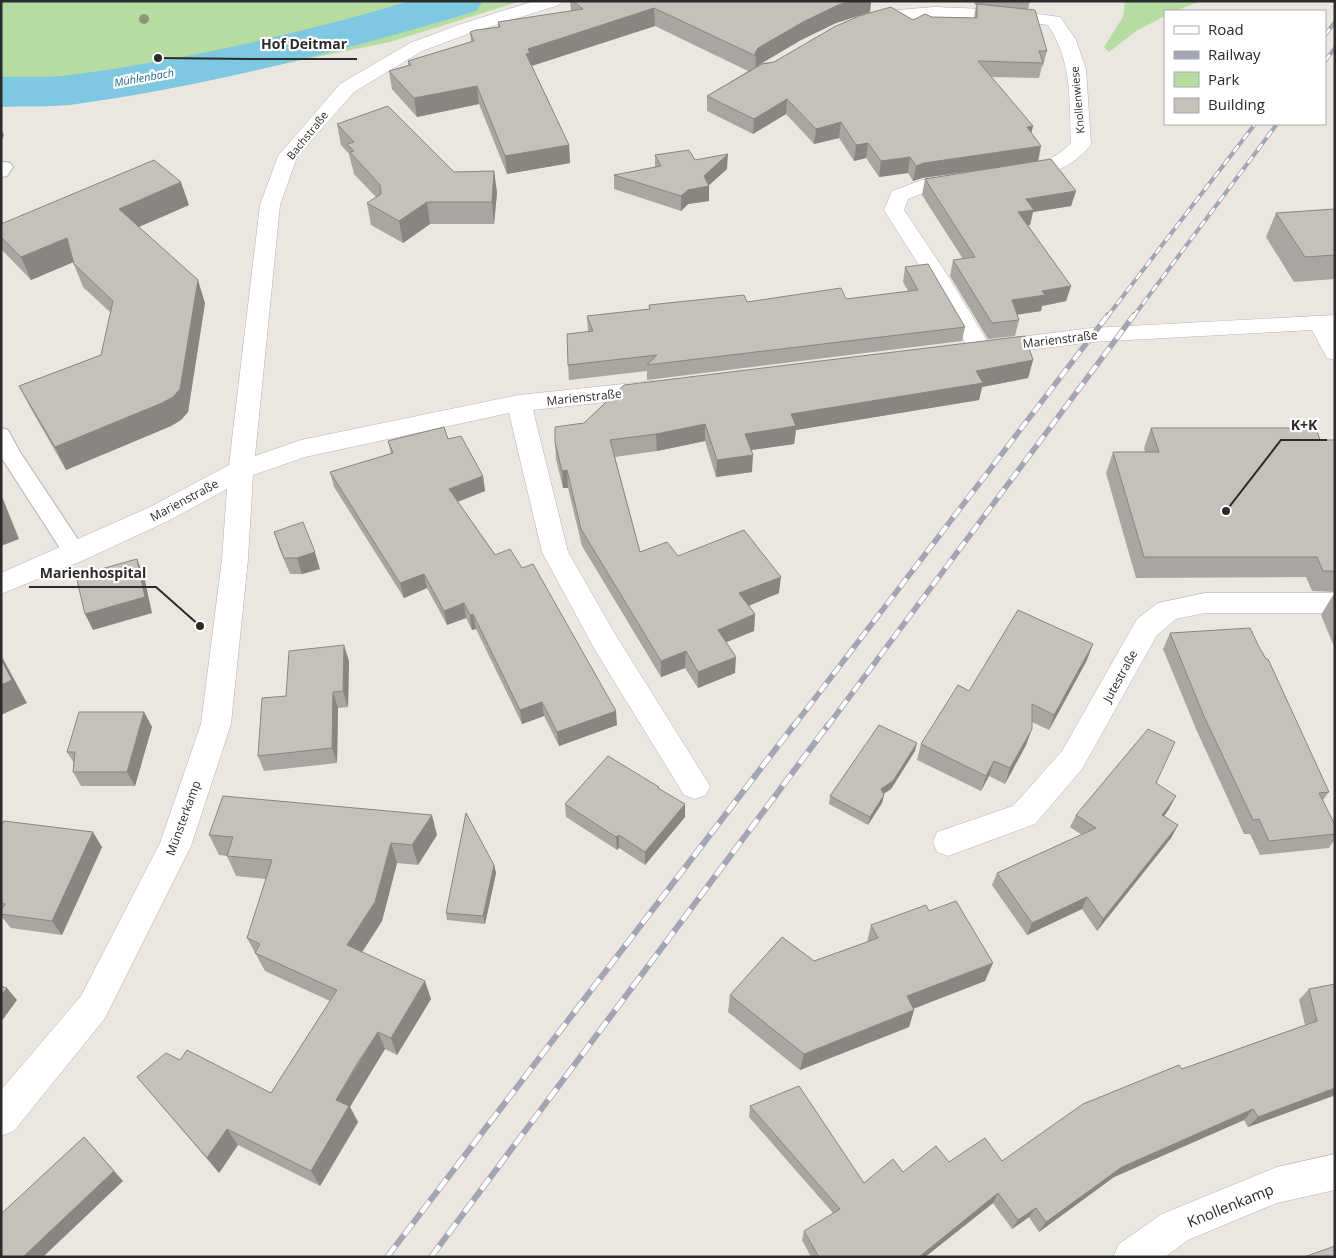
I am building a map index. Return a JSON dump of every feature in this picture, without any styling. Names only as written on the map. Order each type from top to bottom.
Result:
[{"type":"street","name":"Bachstraße","points":[[241,470],[270,206],[288,156],[346,88],[416,46],[553,1]]},
{"type":"street","name":"Knollenwiese","points":[[847,28],[884,16],[923,12],[1028,17],[1054,21],[1067,40],[1076,69],[1081,144],[1068,159],[1046,168],[922,186],[899,195],[894,210],[937,276],[970,350]]},
{"type":"street","name":"Marienstraße","points":[[970,350],[1092,335],[1327,322]]},
{"type":"street","points":[[1327,322],[1335,353]]},
{"type":"street","name":"Marienstraße","points":[[1,584],[75,553],[159,514],[241,470],[301,449],[519,403],[671,387]]},
{"type":"street","points":[[519,403],[555,552],[605,642],[694,786]]},
{"type":"street","name":"Münsterkamp","points":[[1,1118],[93,1007],[176,846],[216,724],[235,559],[241,470]]},
{"type":"street","name":"Jutestraße","points":[[948,842],[1024,816],[1072,760],[1147,627],[1168,610],[1205,603],[1335,603]]},
{"type":"street","name":"Knollenkamp","points":[[1132,1257],[1175,1228],[1277,1185],[1335,1172]]},
{"type":"lane","points":[[1,435],[10,454],[75,553]]},
{"type":"green space","points":[[1,1],[521,1],[390,42],[239,73],[1,95]]},
{"type":"green space","points":[[1125,1],[1201,1],[1178,10],[1164,10],[1164,17],[1136,31],[1109,52],[1104,47],[1123,17]]},
{"type":"building","points":[[573,1],[850,1],[803,22],[758,48],[755,53],[756,56],[654,8],[528,49],[530,53],[526,54],[569,145],[505,156],[477,86],[414,98],[389,71],[411,65],[408,61],[474,41],[470,32],[500,27],[498,22],[583,9]]},
{"type":"building","points":[[977,4],[1035,10],[1047,51],[1039,51],[1043,63],[978,61],[1033,126],[1027,127],[1041,146],[924,163],[916,166],[910,157],[881,161],[868,143],[856,145],[841,122],[816,129],[787,99],[754,119],[707,96],[762,64],[774,62],[834,27],[859,16],[891,7],[913,20],[925,14],[932,17],[977,18]]},
{"type":"building","points":[[388,106],[454,172],[494,171],[492,202],[427,202],[399,221],[367,203],[381,194],[380,185],[350,152],[354,151],[347,144],[354,142],[337,124]]},
{"type":"building","points":[[689,150],[695,160],[728,154],[704,176],[709,186],[688,190],[681,196],[614,175],[661,166],[655,155]]},
{"type":"building","points":[[1051,159],[1076,191],[1026,199],[1034,210],[1018,212],[1071,286],[1042,291],[1045,295],[1012,300],[1019,320],[992,323],[953,260],[975,257],[925,179]]},
{"type":"building","points":[[154,160],[181,182],[119,209],[198,280],[180,389],[173,397],[162,403],[55,447],[19,386],[101,355],[113,301],[74,264],[67,238],[21,257],[1,237],[1,224]]},
{"type":"building","points":[[1335,209],[1335,255],[1305,257],[1276,213]]},
{"type":"building","points":[[928,264],[965,327],[647,365],[657,355],[568,365],[567,334],[593,331],[587,316],[650,309],[649,305],[744,295],[747,302],[841,288],[846,299],[918,290],[905,267]]},
{"type":"building","points":[[1025,336],[1033,360],[976,371],[983,383],[791,414],[796,426],[745,434],[753,455],[717,460],[705,424],[656,434],[610,440],[640,552],[667,542],[678,556],[744,530],[781,577],[739,593],[755,614],[718,630],[736,657],[698,672],[686,651],[661,661],[581,529],[567,470],[562,471],[555,442],[555,427],[584,423],[624,385]]},
{"type":"building","points":[[444,427],[448,439],[461,436],[483,476],[449,489],[495,555],[510,549],[522,568],[533,564],[616,711],[557,732],[542,702],[520,710],[473,614],[470,615],[464,603],[444,611],[424,574],[400,583],[330,472],[393,453],[388,441]]},
{"type":"building","points":[[1151,428],[1316,428],[1320,440],[1335,440],[1335,571],[1323,571],[1317,557],[1144,557],[1113,452],[1159,452]]},
{"type":"building","points":[[303,522],[315,552],[297,558],[284,558],[274,532]]},
{"type":"building","points":[[137,559],[145,597],[85,614],[76,576]]},
{"type":"building","points":[[1018,610],[1093,644],[1054,715],[1032,704],[1032,729],[1010,768],[994,761],[986,776],[921,744],[958,685],[969,691]]},
{"type":"building","points":[[1250,628],[1259,647],[1266,659],[1268,659],[1329,792],[1319,793],[1335,825],[1335,834],[1269,841],[1259,819],[1253,820],[1203,714],[1170,633]]},
{"type":"building","points":[[344,645],[343,691],[333,692],[332,748],[258,756],[262,698],[286,696],[289,651]]},
{"type":"building","points":[[1,659],[12,680],[1,685]]},
{"type":"building","points":[[79,712],[144,712],[127,772],[73,772],[75,752],[67,752]]},
{"type":"building","points":[[879,725],[917,743],[893,781],[881,789],[884,795],[870,817],[830,796]]},
{"type":"building","points":[[1148,729],[1175,742],[1156,783],[1176,796],[1162,815],[1178,825],[1103,919],[1087,897],[1032,923],[997,873],[1096,828],[1076,815]]},
{"type":"building","points":[[608,756],[685,804],[645,852],[619,835],[616,837],[565,804]]},
{"type":"building","points":[[223,796],[432,815],[412,845],[391,843],[375,902],[347,945],[425,981],[391,1038],[378,1032],[357,1064],[336,1100],[349,1106],[311,1171],[227,1129],[207,1158],[137,1077],[166,1053],[180,1060],[187,1050],[271,1093],[337,990],[255,953],[260,944],[247,938],[272,860],[227,856],[233,837],[209,835]]},
{"type":"building","points":[[466,813],[494,865],[483,916],[446,913]]},
{"type":"building","points":[[4,821],[93,832],[52,921],[1,914],[5,904],[1,903],[1,825]]},
{"type":"building","points":[[956,901],[993,963],[907,996],[914,1010],[804,1054],[730,995],[782,937],[814,961],[878,938],[871,925],[926,905],[929,911]]},
{"type":"building","points":[[1335,984],[1335,1088],[1258,1117],[1253,1109],[1122,1167],[1046,1222],[1036,1208],[1018,1220],[998,1193],[919,1257],[819,1257],[804,1231],[840,1209],[750,1106],[799,1086],[864,1183],[893,1159],[903,1172],[936,1146],[949,1162],[985,1138],[1002,1161],[1083,1104],[1179,1065],[1182,1069],[1317,1021],[1309,989]]},
{"type":"building","points":[[1,986],[7,988],[1,995]]},
{"type":"building","points":[[84,1137],[114,1171],[23,1257],[1,1257],[1,1214]]},
{"type":"building","points":[[1335,1246],[1335,1257],[1304,1257]]},
{"type":"waterway","name":"Mühlenbach","points":[[1,92],[68,90],[238,61],[373,27],[460,1]]},
{"type":"railway","points":[[1326,34],[1335,22]]},
{"type":"railway","points":[[1326,60],[1335,48]]},
{"type":"railway","points":[[1107,317],[1254,125]]},
{"type":"railway","points":[[1133,317],[1276,125]]},
{"type":"railway","points":[[793,727],[1108,315]]},
{"type":"railway","points":[[827,727],[1134,315]]},
{"type":"railway","points":[[387,1257],[794,725]]},
{"type":"railway","points":[[431,1257],[828,725]]},
{"type":"place","name":"Hof Deitmar","points":[[158,58]]},
{"type":"place","name":"K+K","points":[[1226,511]]},
{"type":"place","name":"Marienhospital","points":[[200,626]]}]
